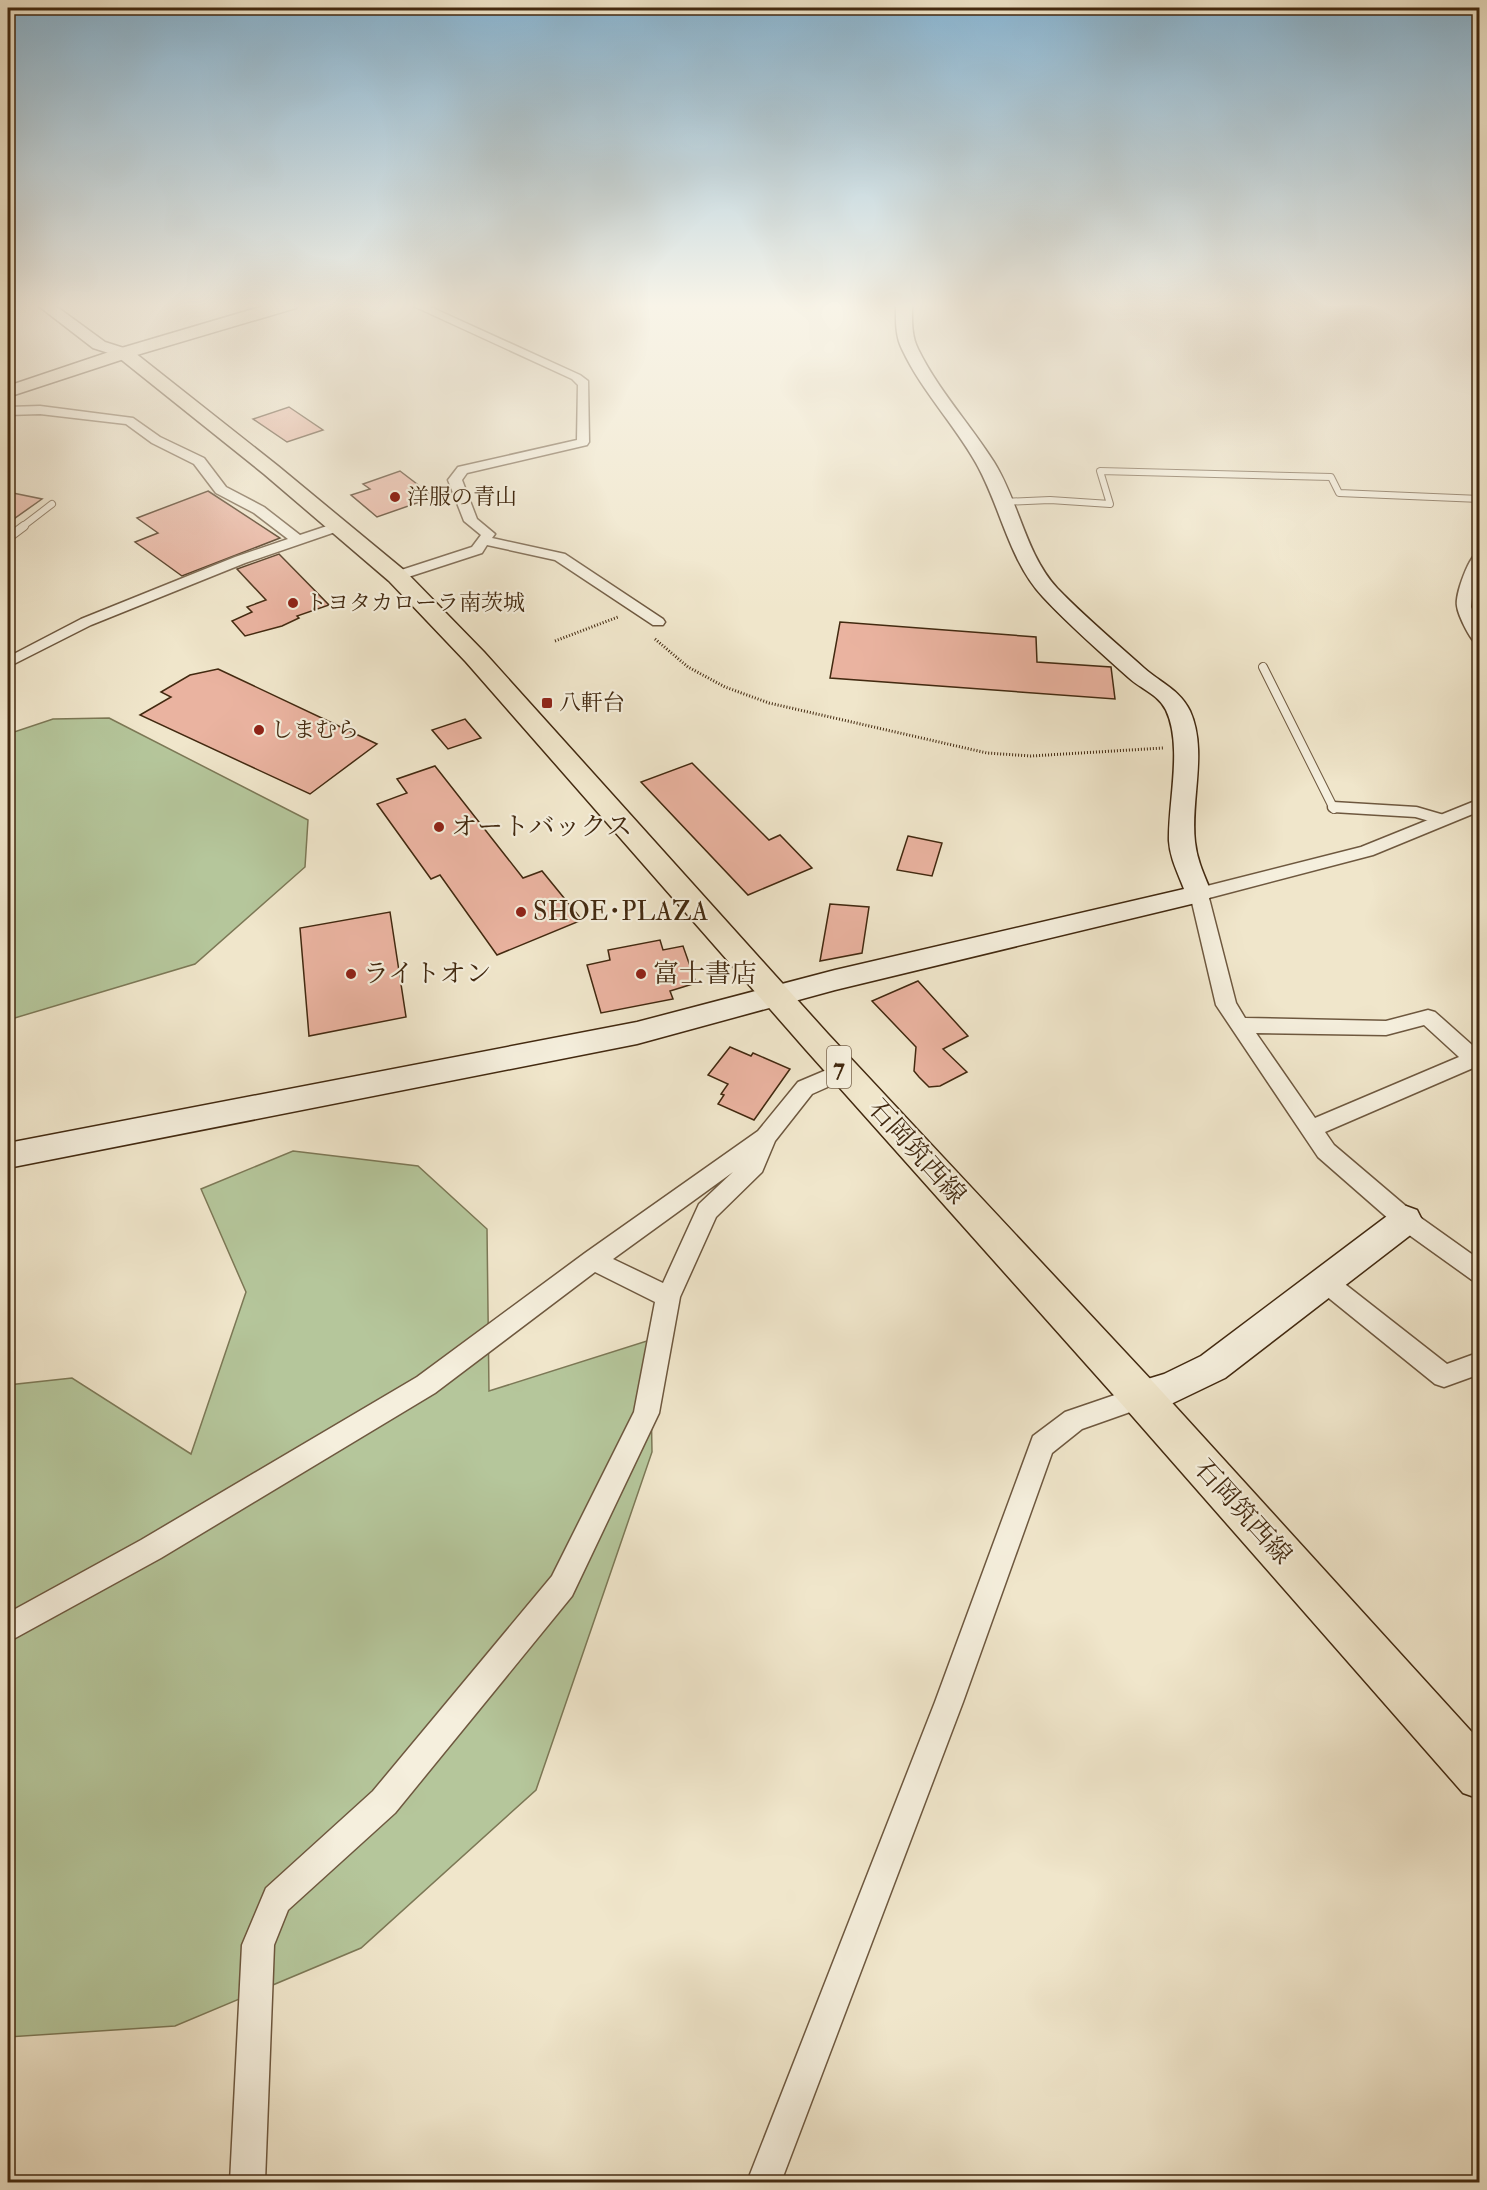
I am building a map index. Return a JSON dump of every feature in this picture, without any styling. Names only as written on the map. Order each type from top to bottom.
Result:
[{"type":"main road","name":"石岡筑西線","points":[[190,406],[339,526],[397,576],[475,657],[843,1071],[1141,1397],[1479,1776]]},
{"type":"street","points":[[397,576],[477,550],[488,534],[471,520],[455,480],[463,470],[583,442],[584,406]]},
{"type":"street","points":[[946,406],[986,464],[1033,572],[1139,675],[1168,695],[1178,711],[1184,731],[1185,748],[1182,842],[1186,862],[1199,894],[1218,981],[1226,1005],[1326,1151],[1406,1220],[1479,1273]]},
{"type":"street","points":[[8,411],[40,410],[129,421],[156,440],[199,461],[221,490],[259,510],[298,540]]},
{"type":"street","points":[[8,663],[86,622],[240,560],[339,526]]},
{"type":"street","points":[[484,540],[560,557],[658,622]]},
{"type":"street","points":[[1479,555],[1466,589],[1464,607],[1479,642]]},
{"type":"street","points":[[8,1156],[637,1033],[707,1017],[776,996],[1367,851],[1479,804]]},
{"type":"street","points":[[1239,1025],[1386,1028],[1428,1017],[1474,1059],[1310,1129]]},
{"type":"street","points":[[247,2182],[258,1945],[277,1899],[384,1802],[562,1586],[646,1413],[668,1297],[707,1211],[754,1166],[766,1137],[805,1088],[843,1071]]},
{"type":"street","points":[[8,1628],[151,1549],[426,1385],[593,1260],[766,1137]]},
{"type":"street","points":[[764,2182],[949,1702],[1042,1444],[1074,1420],[1171,1388],[1214,1367],[1406,1220]]},
{"type":"street","points":[[593,1260],[668,1297]]},
{"type":"street","points":[[1333,1288],[1444,1376],[1479,1363]]},
{"type":"lane","points":[[1003,502],[1050,500],[1110,504],[1100,471],[1331,477],[1339,493],[1479,499]]},
{"type":"lane","points":[[8,538],[52,504]]},
{"type":"lane","points":[[1263,667],[1334,809],[1416,813],[1440,819]]},
{"type":"path","points":[[555,641],[638,609]]},
{"type":"path","points":[[648,633],[688,667],[725,687],[769,703],[987,753],[1044,757],[1138,748],[1185,748]]},
{"type":"green space","points":[[109,718],[308,820],[305,867],[195,964],[8,1020],[8,734],[53,719]]},
{"type":"green space","points":[[293,1151],[418,1166],[487,1229],[489,1391],[650,1340],[652,1452],[536,1790],[361,1948],[175,2026],[8,2037],[8,1385],[72,1378],[191,1454],[246,1292],[201,1189]]},
{"type":"building","points":[[289,407],[323,430],[287,442],[253,419]]},
{"type":"building","points":[[400,471],[434,497],[377,517],[351,495],[370,489],[363,484]]},
{"type":"building","points":[[208,491],[280,538],[182,576],[135,542],[158,533],[137,518]]},
{"type":"building","points":[[8,492],[42,499],[8,523]]},
{"type":"building","name":"トヨタカローラ南茨城","points":[[279,554],[329,605],[297,616],[299,618],[282,626],[245,636],[232,621],[252,612],[247,607],[266,600],[237,569]]},
{"type":"building","points":[[840,622],[1036,637],[1037,662],[1111,667],[1115,699],[830,678]]},
{"type":"building","name":"しまむら","points":[[218,669],[377,744],[310,794],[140,715],[171,697],[161,692],[190,675]]},
{"type":"building","points":[[465,719],[481,738],[448,749],[432,730]]},
{"type":"building","points":[[692,763],[769,840],[780,835],[812,868],[748,895],[641,782]]},
{"type":"building","points":[[435,766],[523,878],[542,871],[582,920],[497,955],[440,875],[431,879],[377,804],[407,793],[397,779]]},
{"type":"building","points":[[908,836],[942,843],[932,876],[897,870]]},
{"type":"building","points":[[830,904],[869,907],[862,953],[820,961]]},
{"type":"building","points":[[390,912],[406,1017],[309,1036],[300,928]]},
{"type":"building","name":"富士書店","points":[[660,940],[663,950],[683,946],[696,983],[670,991],[673,999],[601,1013],[587,965],[610,960],[608,950]]},
{"type":"building","points":[[918,981],[968,1036],[943,1049],[967,1072],[940,1086],[929,1087],[914,1071],[916,1047],[872,1001]]},
{"type":"building","points":[[730,1047],[751,1056],[753,1053],[790,1069],[754,1120],[718,1104],[728,1084],[708,1075]]},
{"type":"place","name":"洋服の青山","points":[[395,497]]},
{"type":"place","name":"トヨタカローラ南茨城","points":[[293,603]]},
{"type":"place","name":"八軒台","points":[[547,703]]},
{"type":"place","name":"しまむら","points":[[259,730]]},
{"type":"place","name":"オートバックス","points":[[439,827]]},
{"type":"place","name":"SHOE･PLAZA","points":[[521,912]]},
{"type":"place","name":"ライトオン","points":[[351,974]]},
{"type":"place","name":"富士書店","points":[[641,974]]}]
